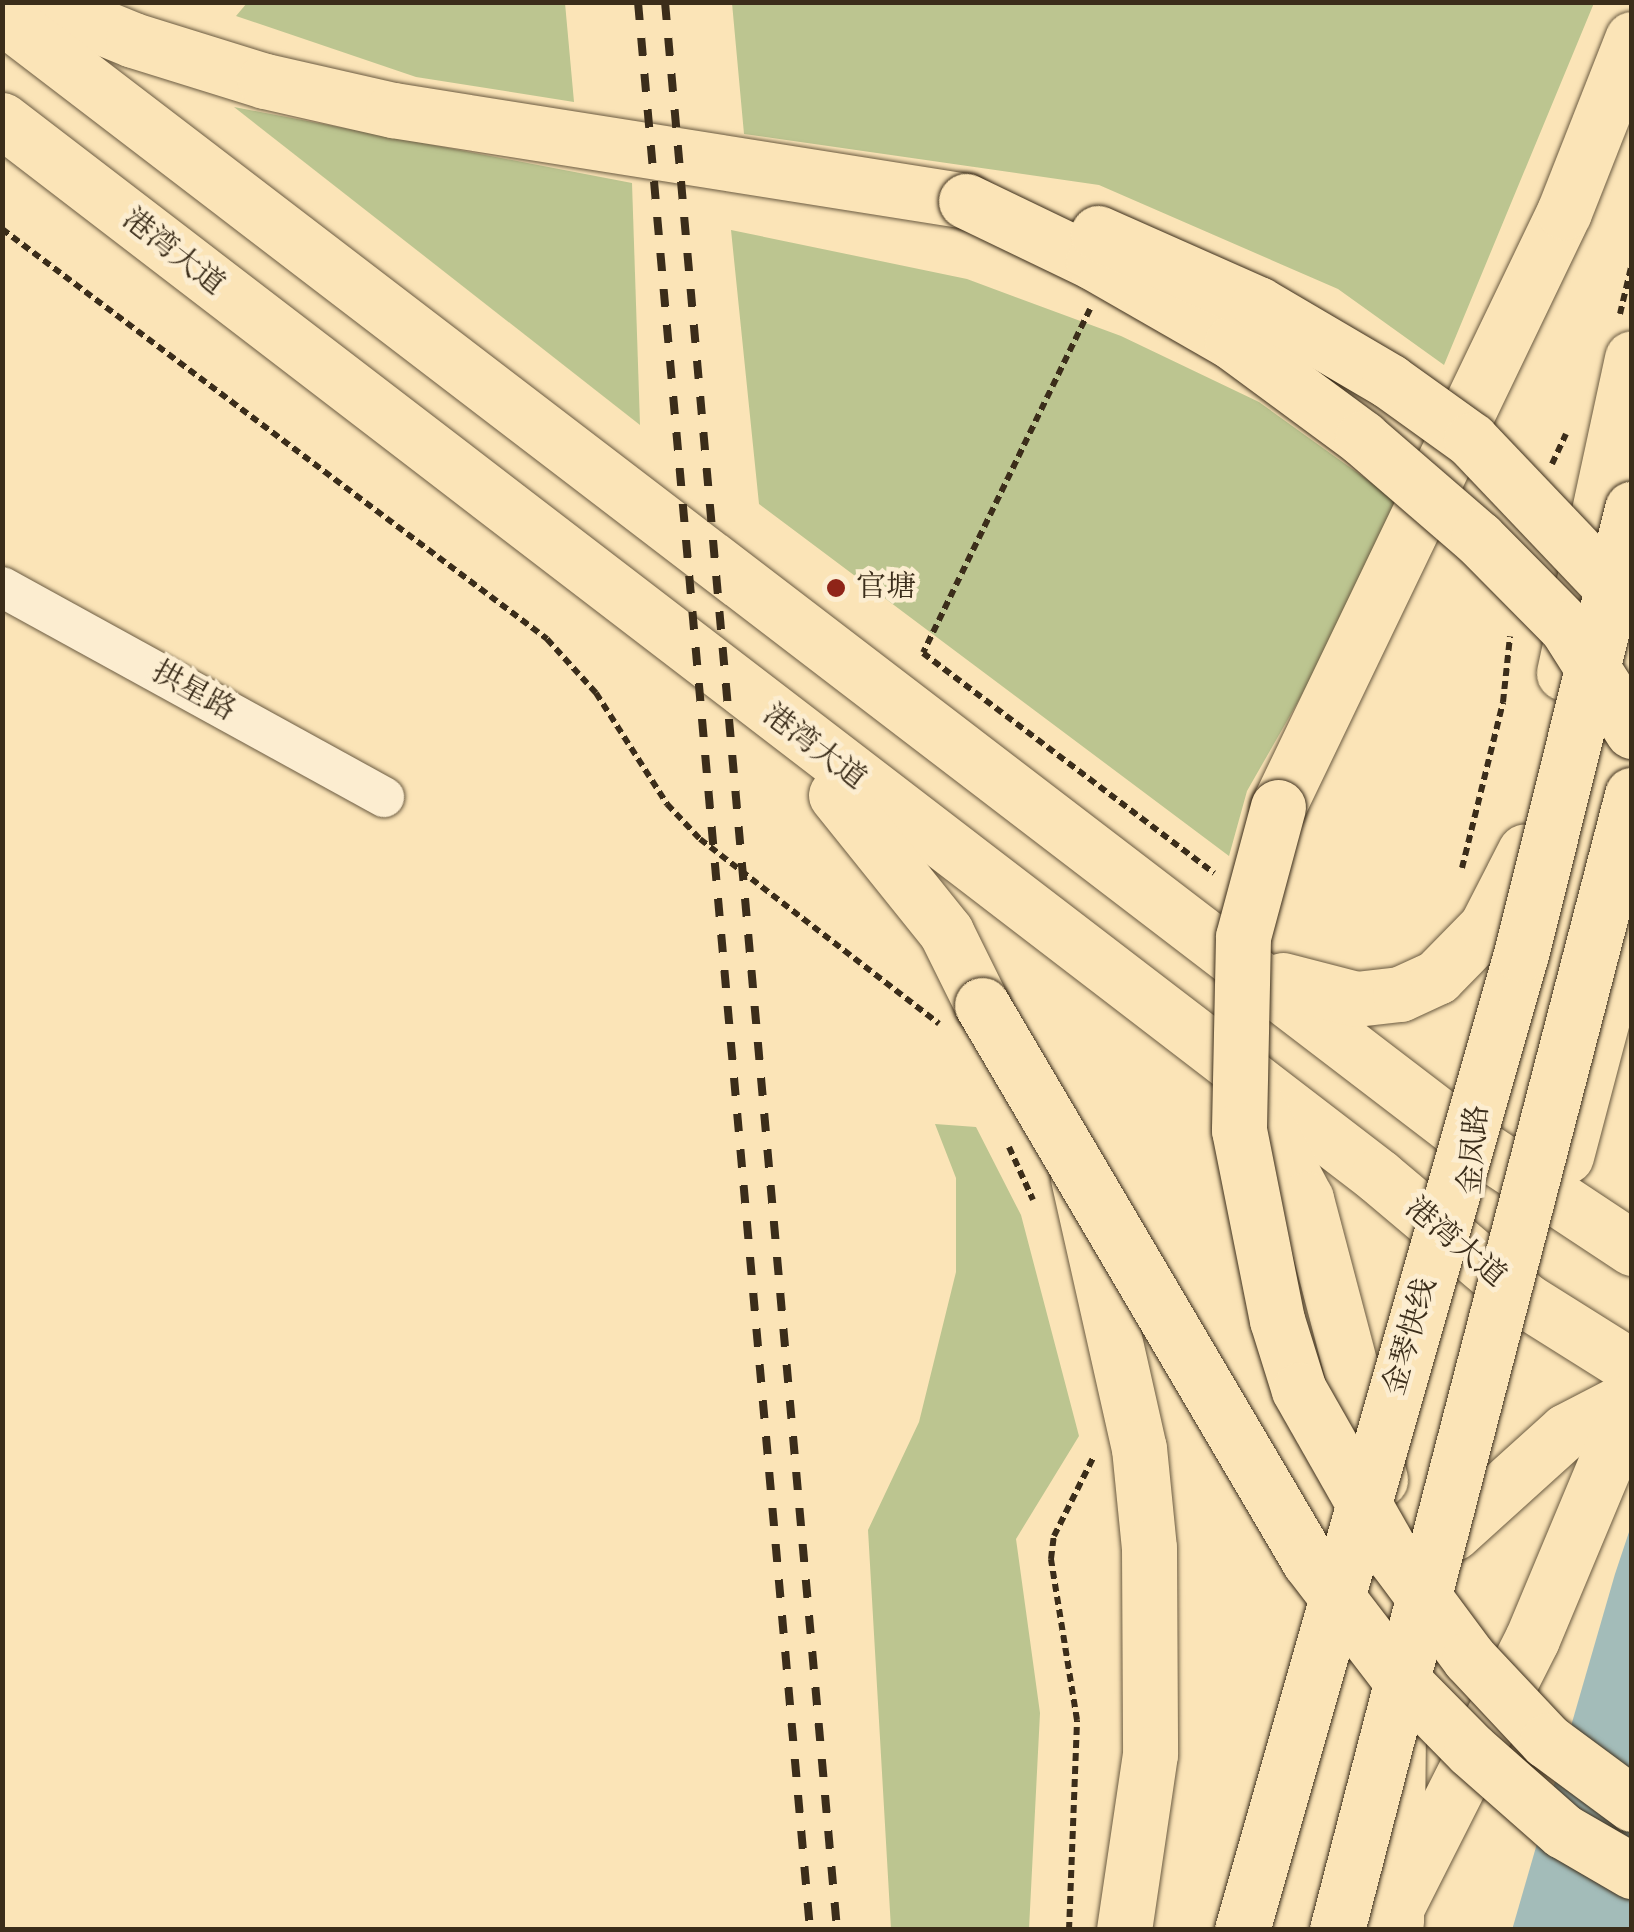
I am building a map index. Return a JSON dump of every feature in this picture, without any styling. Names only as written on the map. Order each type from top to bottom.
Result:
[{"type":"main road","points":[[40,2],[132,40],[265,80],[549,139],[966,200],[1131,244],[1326,341],[1470,440],[1632,609]]},
{"type":"main road","points":[[2,16],[1250,966],[1481,1148],[1632,1248]]},
{"type":"main road","points":[[1632,39],[1548,246],[1278,806],[1244,937],[1238,1039],[1239,1130],[1251,1201],[1277,1320],[1316,1422],[1394,1557],[1469,1658],[1547,1741],[1632,1804]]},
{"type":"main road","name":"港湾大道","points":[[2,120],[742,694],[1378,1176],[1524,1300],[1632,1367]]},
{"type":"main road","points":[[966,200],[1094,262],[1232,342],[1362,438],[1568,628],[1632,731]]},
{"type":"main road","name":"金凤路","points":[[1269,1930],[1462,1251],[1481,1148],[1480,1062],[1624,345]]},
{"type":"main road","name":"金琴快线","points":[[1242,1930],[1521,954],[1632,510]]},
{"type":"main road","points":[[742,694],[874,835],[946,932],[965,1018],[1074,1160],[1268,1496],[1395,1672],[1563,1831],[1632,1871]]},
{"type":"main road","points":[[1337,1930],[1632,796]]},
{"type":"main road","points":[[1250,966],[1308,991],[1356,999],[1400,994],[1461,958],[1486,927],[1525,851]]},
{"type":"main road","points":[[1631,909],[1632,927]]},
{"type":"main road","points":[[1396,1930],[1398,1734],[1446,1553],[1554,1196],[1631,909]]},
{"type":"main road","points":[[1224,1060],[1260,1105],[1306,1199],[1382,1533],[1446,1553]]},
{"type":"main road","points":[[1074,1160],[1138,1448],[1149,1548],[1150,1754],[1124,1930]]},
{"type":"main road","points":[[1446,1553],[1566,1431],[1632,1398]]},
{"type":"main road","points":[[1385,1930],[1532,1639],[1632,1398]]},
{"type":"street","name":"拱星路","points":[[2,587],[384,797]]},
{"type":"path","points":[[2,229],[547,639],[586,681],[658,791],[700,839],[965,1018]]},
{"type":"path","points":[[1624,345],[1632,262]]},
{"type":"path","points":[[1093,303],[923,652],[1222,880]]},
{"type":"path","points":[[1549,476],[1570,427]]},
{"type":"path","points":[[1461,871],[1503,702],[1511,626]]},
{"type":"path","points":[[1002,1133],[1039,1216]]},
{"type":"path","points":[[1069,1930],[1076,1720],[1051,1559],[1054,1536],[1096,1453]]},
{"type":"green space","points":[[732,2],[1594,3],[1444,365],[1338,289],[1099,185],[744,134]]},
{"type":"green space","points":[[247,3],[565,3],[574,102],[416,77],[236,16]]},
{"type":"green space","points":[[234,107],[632,183],[640,425]]},
{"type":"green space","points":[[731,230],[967,279],[1121,336],[1259,402],[1408,509],[1247,791],[1229,856],[759,504]]},
{"type":"green space","points":[[935,1124],[976,1127],[1021,1215],[1079,1436],[1016,1539],[1040,1713],[1029,1929],[891,1929],[868,1530],[919,1422],[956,1272],[956,1178]]},
{"type":"water","points":[[1631,1526],[1631,1929],[1512,1930],[1615,1574]]},
{"type":"railway","points":[[638,2],[810,1930]]},
{"type":"railway","points":[[665,2],[837,1930]]},
{"type":"place","name":"官塘","points":[[836,588]]}]
